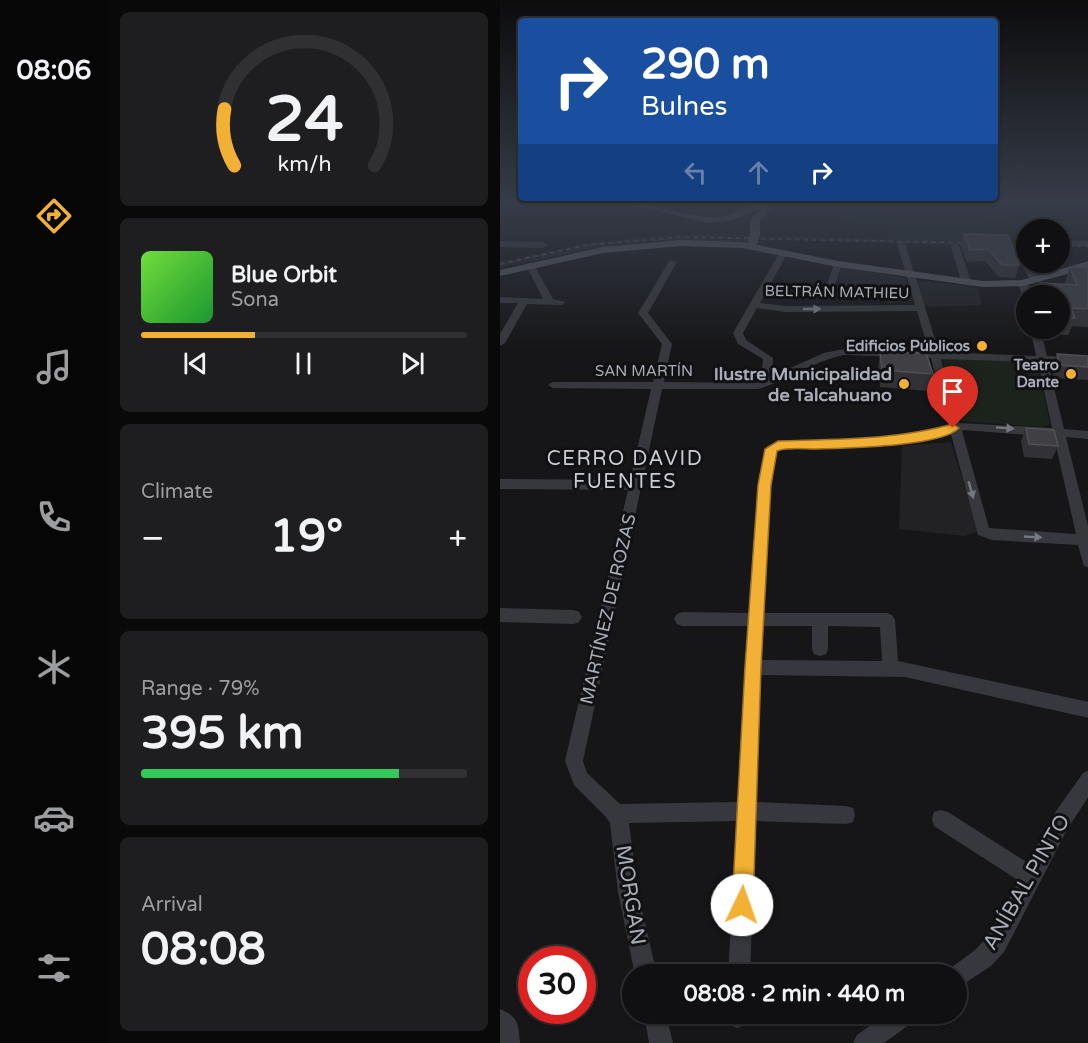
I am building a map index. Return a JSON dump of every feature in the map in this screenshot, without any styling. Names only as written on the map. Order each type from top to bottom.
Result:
[{"type":"main road","points":[[500,273],[595,252]]},
{"type":"main road","points":[[778,252],[838,264],[967,284],[1029,281],[1088,264]]},
{"type":"street","points":[[903,252],[985,533],[1085,540]]},
{"type":"street","points":[[957,252],[967,284]]},
{"type":"street","points":[[766,384],[768,358],[742,342],[738,335],[783,254]]},
{"type":"street","name":"MARTÍNEZ DE ROZAS","points":[[616,814],[580,779],[574,761],[659,386],[666,341],[643,313],[673,262]]},
{"type":"street","points":[[804,290],[831,288],[838,264]]},
{"type":"street","points":[[530,265],[550,302]]},
{"type":"street","points":[[1026,273],[1028,285]]},
{"type":"street","points":[[500,300],[561,302]]},
{"type":"street","points":[[500,343],[505,326],[524,301]]},
{"type":"street","name":"BELTRÁN MATHIEU","points":[[754,305],[786,309],[920,308]]},
{"type":"street","points":[[1037,339],[1057,432],[1085,540],[1088,562]]},
{"type":"street","name":"SAN MARTÍN","points":[[553,385],[755,387],[833,353],[934,354],[1088,361]]},
{"type":"street","points":[[739,964],[756,619],[765,485],[773,447],[880,442],[939,434],[964,426],[1088,435]]},
{"type":"street","points":[[500,484],[636,485]]},
{"type":"street","points":[[500,615],[574,617]]},
{"type":"street","points":[[682,619],[887,620],[891,669]]},
{"type":"street","points":[[820,619],[820,649]]},
{"type":"street","points":[[753,667],[891,669],[940,675],[1088,710]]},
{"type":"street","name":"ANÍBAL PINTO","points":[[967,970],[983,958],[995,944],[1070,805],[1088,779]]},
{"type":"street","points":[[616,814],[746,811],[846,815]]},
{"type":"street","name":"MORGAN","points":[[616,814],[621,830],[628,892],[644,964]]},
{"type":"street","points":[[941,819],[1031,877]]},
{"type":"street","points":[[657,1024],[661,1043]]},
{"type":"street","points":[[865,1043],[891,1024]]},
{"type":"shaded area","points":[[548,252],[579,252],[500,267],[500,262]]},
{"type":"shaded area","points":[[839,268],[903,277],[906,279],[911,301],[888,303],[884,297],[850,297],[847,288],[840,287]]},
{"type":"shaded area","points":[[915,280],[977,287],[982,305],[923,307]]},
{"type":"shaded area","points":[[942,358],[1033,361],[1038,365],[1050,424],[1043,427],[956,419]]},
{"type":"shaded area","points":[[951,442],[978,532],[964,536],[899,529],[902,446]]},
{"type":"building","points":[[990,252],[1014,252],[1016,265],[1002,265]]},
{"type":"building","points":[[1070,267],[1088,268],[1088,309],[1071,308],[1075,318],[1070,318],[1070,285],[1041,285],[1040,283],[1077,285]]},
{"type":"building","points":[[880,352],[926,353],[933,374],[882,370]]},
{"type":"building","points":[[1057,354],[1088,356],[1088,367],[1060,365]]},
{"type":"building","points":[[1026,428],[1054,430],[1058,446],[1029,444]]},
{"type":"railway","points":[[500,264],[556,252]]},
{"type":"place","name":"Edificios Públicos","points":[[982,346]]},
{"type":"place","name":"Teatro Dante","points":[[1071,374]]},
{"type":"place","name":"Ilustre Municipalidad de Talcahuano","points":[[904,384]]},
{"type":"district","name":"CERRO DAVID FUENTES","points":[[625,470]]},
{"type":"route","points":[[742,905],[753,667],[765,485],[770,451],[776,446],[836,446],[880,442],[939,434],[953,428]]}]
